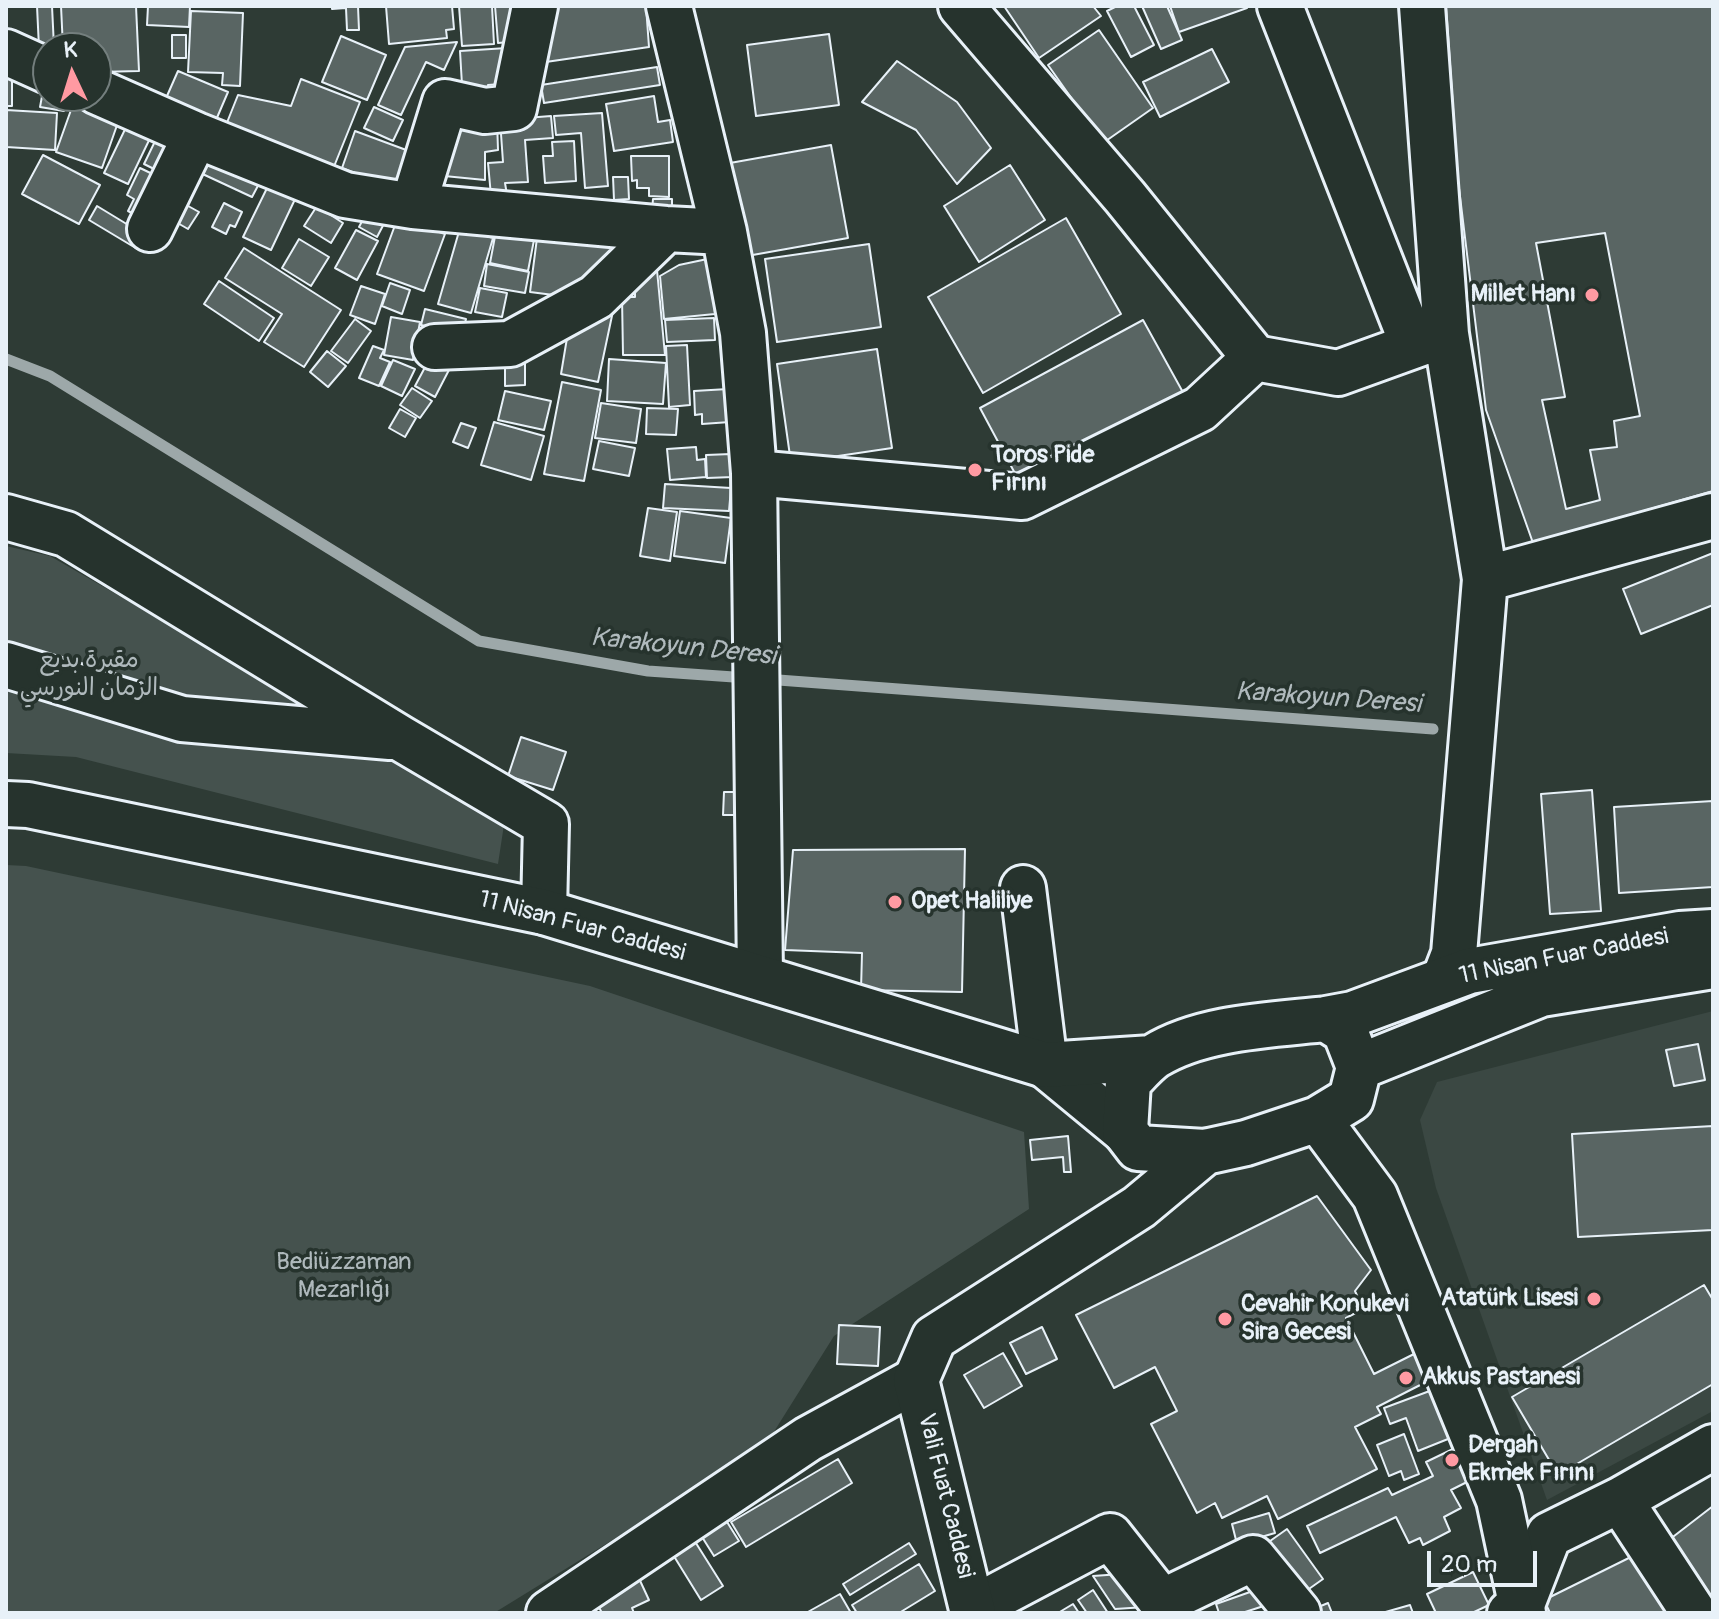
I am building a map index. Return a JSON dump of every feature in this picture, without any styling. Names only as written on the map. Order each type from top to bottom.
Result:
[{"type":"street","points":[[413,206],[445,102],[485,111],[514,108],[535,6]]},
{"type":"street","points":[[669,6],[724,232],[743,333],[754,473],[760,977]]},
{"type":"street","points":[[961,6],[1125,197],[1255,358],[1338,373],[1430,339]]},
{"type":"street","points":[[1280,6],[1430,339],[1485,579],[1454,954],[1444,980]]},
{"type":"street","points":[[1422,6],[1430,339]]},
{"type":"street","points":[[6,52],[32,64]]},
{"type":"street","points":[[112,98],[345,195],[413,206],[724,232]]},
{"type":"street","points":[[150,229],[196,135]]},
{"type":"street","points":[[435,347],[510,344],[596,297],[666,229]]},
{"type":"street","points":[[754,473],[1022,497],[1200,409],[1255,358]]},
{"type":"street","points":[[1485,579],[1713,516]]},
{"type":"street","points":[[6,517],[66,534],[546,824],[544,912]]},
{"type":"street","points":[[6,665],[182,719],[400,738]]},
{"type":"street","name":"11 Nisan Fuar Caddesi","points":[[6,804],[28,805],[544,912],[1045,1065],[1152,1058],[1183,1042],[1253,1026],[1353,1014],[1469,971],[1680,934],[1713,932]]},
{"type":"street","points":[[1023,888],[1045,1065],[1125,1131],[1138,1148],[1205,1152],[1246,1143],[1318,1119],[1351,1099],[1359,1067],[1345,1031],[1326,1019]]},
{"type":"street","name":"11 Nisan Fuar Caddesi","points":[[1359,1067],[1541,994],[1713,966]]},
{"type":"street","points":[[1125,1131],[1128,1082],[1152,1058]]},
{"type":"street","points":[[1318,1119],[1375,1196],[1499,1500],[1518,1611]]},
{"type":"street","points":[[549,1613],[808,1439],[916,1380],[934,1338],[1139,1207],[1205,1152]]},
{"type":"street","name":"Vali Fuat Caddesi","points":[[916,1380],[973,1611]]},
{"type":"street","points":[[1518,1611],[1549,1535],[1708,1459]]},
{"type":"street","points":[[1620,1500],[1694,1613]]},
{"type":"street","points":[[973,1611],[1110,1536],[1162,1602],[1253,1558],[1298,1613]]},
{"type":"shaded area","name":"Atatürk Lisesi","points":[[1713,1011],[1713,1411],[1547,1500],[1436,1188],[1420,1120],[1437,1082]]},
{"type":"green space","name":"مقبرة بديع الزمان النورسي","points":[[6,546],[50,556],[505,818],[498,864],[76,757],[6,753]]},
{"type":"green space","name":"Bediüzzaman Mezarlığı","points":[[6,865],[26,866],[590,986],[1024,1132],[1029,1209],[834,1336],[765,1446],[494,1613],[6,1613]]},
{"type":"building","points":[[37,6],[52,6],[53,32],[38,32]]},
{"type":"building","points":[[61,6],[136,6],[139,71],[112,72],[112,32],[62,32]]},
{"type":"building","points":[[148,6],[190,6],[189,27],[147,25]]},
{"type":"building","points":[[332,6],[358,6],[359,30],[347,30],[346,8],[332,9]]},
{"type":"building","points":[[386,6],[452,6],[454,29],[446,30],[447,38],[389,44]]},
{"type":"building","points":[[459,6],[492,6],[494,44],[462,46]]},
{"type":"building","points":[[495,6],[527,6],[521,41],[498,43]]},
{"type":"building","points":[[545,6],[646,6],[649,47],[532,64]]},
{"type":"building","points":[[1004,6],[1093,6],[1101,16],[1039,58]]},
{"type":"building","points":[[1117,6],[1134,6],[1154,45],[1131,57],[1107,11]]},
{"type":"building","points":[[1142,6],[1167,6],[1182,40],[1161,49]]},
{"type":"building","points":[[1170,6],[1246,6],[1247,8],[1179,32]]},
{"type":"building","name":"Millet Hanı","points":[[1446,6],[1713,6],[1713,491],[1533,543],[1486,410],[1458,180]]},
{"type":"building","points":[[191,11],[243,13],[240,86],[222,85],[223,73],[188,72]]},
{"type":"building","points":[[1099,30],[1153,108],[1103,143],[1048,65]]},
{"type":"building","points":[[829,34],[839,105],[756,116],[747,45]]},
{"type":"building","points":[[172,35],[186,35],[186,58],[172,58]]},
{"type":"building","points":[[341,36],[386,55],[367,100],[322,82]]},
{"type":"building","points":[[457,42],[444,70],[426,62],[401,115],[378,105],[405,47]]},
{"type":"building","points":[[507,48],[507,64],[500,64],[501,84],[488,85],[489,100],[463,102],[460,51]]},
{"type":"building","points":[[1212,49],[1229,82],[1160,117],[1143,82]]},
{"type":"building","points":[[897,61],[957,102],[991,148],[957,184],[916,130],[862,102]]},
{"type":"building","points":[[657,67],[660,85],[544,103],[541,85]]},
{"type":"building","points":[[6,70],[12,70],[12,106],[6,106]]},
{"type":"building","points":[[178,71],[228,92],[213,127],[163,105]]},
{"type":"building","points":[[301,79],[360,102],[331,174],[224,130],[238,95],[291,106]]},
{"type":"building","points":[[654,96],[658,122],[670,120],[673,142],[614,151],[606,104]]},
{"type":"building","points":[[374,107],[403,120],[393,141],[364,128]]},
{"type":"building","points":[[112,108],[122,111],[102,168],[56,152],[70,112],[112,112]]},
{"type":"building","points":[[6,110],[57,113],[55,150],[6,147]]},
{"type":"building","points":[[602,113],[608,186],[585,188],[581,133],[556,135],[554,116]]},
{"type":"building","points":[[450,115],[497,120],[498,150],[485,152],[485,180],[434,175]]},
{"type":"building","points":[[551,116],[553,138],[525,140],[528,182],[505,183],[507,195],[491,196],[488,163],[503,162],[500,120]]},
{"type":"building","points":[[130,119],[154,130],[128,184],[104,173]]},
{"type":"building","points":[[160,131],[180,141],[164,174],[144,164]]},
{"type":"building","points":[[355,131],[417,154],[403,191],[342,168]]},
{"type":"building","points":[[574,141],[576,181],[545,183],[543,156],[553,156],[552,142]]},
{"type":"building","points":[[831,145],[848,238],[747,256],[730,163]]},
{"type":"building","points":[[202,152],[261,180],[252,197],[194,170]]},
{"type":"building","points":[[43,155],[100,185],[79,224],[22,194]]},
{"type":"building","points":[[631,156],[669,156],[669,197],[649,196],[649,188],[637,188],[637,180],[632,181]]},
{"type":"building","points":[[1010,165],[1045,220],[979,262],[944,206]]},
{"type":"building","points":[[140,168],[163,179],[143,219],[128,211],[134,199],[127,195]]},
{"type":"building","points":[[613,177],[628,177],[629,199],[614,200]]},
{"type":"building","points":[[270,182],[297,195],[271,250],[243,237]]},
{"type":"building","points":[[172,197],[199,212],[188,229],[162,214]]},
{"type":"building","points":[[653,199],[672,199],[672,211],[652,211]]},
{"type":"building","points":[[224,203],[242,212],[235,227],[230,225],[226,234],[212,227]]},
{"type":"building","points":[[97,206],[148,237],[139,250],[89,220]]},
{"type":"building","points":[[317,206],[343,223],[331,243],[304,226]]},
{"type":"building","points":[[369,208],[387,218],[377,237],[359,227]]},
{"type":"building","points":[[398,217],[445,234],[424,291],[377,274]]},
{"type":"building","points":[[1066,218],[1121,314],[983,393],[928,297]]},
{"type":"building","points":[[460,228],[493,238],[471,313],[438,304]]},
{"type":"building","points":[[356,230],[378,241],[357,280],[335,268]]},
{"type":"building","points":[[496,231],[534,240],[528,271],[490,263]]},
{"type":"building","points":[[1605,233],[1640,416],[1614,421],[1617,447],[1590,450],[1600,500],[1566,509],[1542,400],[1565,397],[1536,243]]},
{"type":"building","points":[[537,238],[619,239],[617,257],[577,298],[530,292]]},
{"type":"building","points":[[299,239],[329,257],[311,286],[282,268]]},
{"type":"building","points":[[869,244],[881,327],[777,342],[765,259]]},
{"type":"building","points":[[244,248],[341,310],[304,367],[264,342],[282,314],[225,278]]},
{"type":"building","points":[[712,258],[715,314],[664,319],[660,276],[679,265]]},
{"type":"building","points":[[487,264],[529,272],[525,293],[484,286]]},
{"type":"building","points":[[657,270],[665,355],[623,355],[622,297],[635,297],[635,281]]},
{"type":"building","points":[[219,281],[274,318],[259,341],[204,304]]},
{"type":"building","points":[[390,283],[410,290],[402,314],[382,306]]},
{"type":"building","points":[[361,286],[385,294],[375,324],[350,315]]},
{"type":"building","points":[[480,288],[507,293],[502,317],[475,312]]},
{"type":"building","points":[[425,309],[466,319],[462,335],[421,325]]},
{"type":"building","points":[[613,311],[598,382],[561,374],[569,326]]},
{"type":"building","points":[[391,317],[420,322],[413,360],[384,355]]},
{"type":"building","points":[[714,318],[715,340],[667,342],[665,320]]},
{"type":"building","points":[[355,319],[371,331],[348,363],[331,351]]},
{"type":"building","points":[[1143,320],[1190,405],[1026,494],[980,408]]},
{"type":"building","points":[[687,345],[690,405],[669,407],[666,346]]},
{"type":"building","points":[[373,346],[384,350],[380,358],[390,362],[379,386],[359,378]]},
{"type":"building","points":[[877,349],[892,448],[791,463],[777,364]]},
{"type":"building","points":[[327,351],[346,366],[328,387],[310,372]]},
{"type":"building","points":[[505,355],[525,355],[525,385],[505,386]]},
{"type":"building","points":[[430,358],[450,368],[435,397],[415,386]]},
{"type":"building","points":[[609,359],[666,363],[663,404],[607,401]]},
{"type":"building","points":[[393,360],[415,369],[402,396],[381,386]]},
{"type":"building","points":[[562,382],[601,390],[584,481],[544,474]]},
{"type":"building","points":[[412,388],[432,401],[420,418],[400,405]]},
{"type":"building","points":[[728,389],[730,422],[702,424],[702,414],[695,415],[694,391]]},
{"type":"building","points":[[505,391],[551,401],[544,430],[498,420]]},
{"type":"building","points":[[601,403],[641,409],[636,443],[595,438]]},
{"type":"building","points":[[647,408],[678,409],[676,435],[646,434]]},
{"type":"building","points":[[400,409],[416,418],[405,437],[389,428]]},
{"type":"building","points":[[494,422],[544,436],[531,480],[481,465]]},
{"type":"building","points":[[461,423],[476,428],[468,448],[453,442]]},
{"type":"building","points":[[599,441],[635,448],[629,476],[593,469]]},
{"type":"building","points":[[696,447],[697,460],[705,459],[706,477],[670,480],[667,449]]},
{"type":"building","points":[[731,454],[733,477],[707,478],[706,455]]},
{"type":"building","points":[[665,484],[731,488],[729,511],[663,508]]},
{"type":"building","points":[[648,508],[677,512],[670,561],[640,556]]},
{"type":"building","points":[[680,511],[731,518],[725,563],[674,556]]},
{"type":"building","points":[[1713,553],[1713,605],[1641,634],[1623,589]]},
{"type":"building","points":[[521,737],[566,752],[553,790],[508,776]]},
{"type":"building","points":[[1592,790],[1601,911],[1550,914],[1541,794]]},
{"type":"building","points":[[724,792],[741,792],[741,815],[723,815]]},
{"type":"building","points":[[1713,801],[1713,887],[1619,893],[1614,807]]},
{"type":"building","points":[[965,849],[962,992],[861,990],[862,953],[785,950],[793,850]]},
{"type":"building","points":[[1698,1044],[1705,1080],[1674,1086],[1666,1050]]},
{"type":"building","points":[[1713,1126],[1713,1230],[1578,1237],[1572,1134]]},
{"type":"building","points":[[1068,1136],[1071,1172],[1064,1172],[1063,1157],[1032,1160],[1030,1140]]},
{"type":"building","points":[[1317,1196],[1371,1270],[1355,1291],[1363,1309],[1346,1318],[1374,1374],[1414,1354],[1428,1381],[1377,1407],[1381,1414],[1355,1427],[1377,1469],[1278,1519],[1267,1496],[1222,1518],[1215,1503],[1197,1513],[1151,1424],[1177,1411],[1155,1367],[1114,1388],[1076,1315]]},
{"type":"building","points":[[1704,1285],[1713,1300],[1713,1384],[1558,1475],[1512,1397]]},
{"type":"building","points":[[839,1325],[880,1327],[878,1366],[837,1364]]},
{"type":"building","points":[[1042,1327],[1057,1359],[1026,1374],[1010,1343]]},
{"type":"building","points":[[1003,1353],[1022,1386],[984,1408],[964,1375]]},
{"type":"building","points":[[1435,1389],[1453,1437],[1418,1451],[1406,1418],[1390,1424],[1384,1408]]},
{"type":"building","points":[[1404,1434],[1419,1474],[1404,1480],[1401,1471],[1389,1476],[1377,1445]]},
{"type":"building","points":[[1455,1448],[1471,1480],[1451,1490],[1461,1508],[1444,1517],[1450,1531],[1423,1545],[1420,1538],[1409,1543],[1396,1517],[1320,1553],[1307,1526],[1388,1488],[1392,1495],[1433,1476],[1426,1462]]},
{"type":"building","points":[[838,1459],[852,1483],[746,1547],[731,1522]]},
{"type":"building","points":[[1713,1506],[1713,1606],[1665,1543]]},
{"type":"building","points":[[1269,1513],[1275,1533],[1237,1544],[1232,1524]]},
{"type":"building","points":[[722,1514],[739,1541],[714,1556],[697,1529]]},
{"type":"building","points":[[1287,1529],[1323,1579],[1299,1596],[1263,1546]]},
{"type":"building","points":[[689,1532],[723,1586],[701,1600],[667,1545]]},
{"type":"building","points":[[909,1543],[916,1554],[850,1595],[843,1584]]},
{"type":"building","points":[[1647,1549],[1679,1613],[1550,1613],[1544,1600]]},
{"type":"building","points":[[919,1564],[935,1591],[899,1613],[857,1613],[852,1605]]},
{"type":"building","points":[[636,1572],[649,1600],[632,1608],[634,1613],[602,1613],[593,1596]]},
{"type":"building","points":[[1473,1572],[1489,1605],[1472,1613],[1436,1613],[1427,1594]]},
{"type":"building","points":[[1121,1574],[1146,1607],[1115,1609],[1093,1576]]},
{"type":"building","points":[[1267,1586],[1273,1603],[1242,1613],[1219,1613],[1216,1604]]},
{"type":"building","points":[[1093,1590],[1108,1613],[1087,1613],[1078,1600]]},
{"type":"building","points":[[840,1594],[851,1613],[806,1613]]},
{"type":"building","points":[[1328,1603],[1332,1613],[1318,1613],[1316,1608]]},
{"type":"building","points":[[1073,1604],[1079,1613],[1058,1613]]},
{"type":"building","points":[[1410,1605],[1413,1613],[1382,1613]]},
{"type":"waterway","name":"Karakoyun Deresi","points":[[6,359],[50,376],[479,641],[648,671],[748,678]]},
{"type":"waterway","name":"Karakoyun Deresi","points":[[765,679],[1433,729]]},
{"type":"place","name":"Millet Hanı","points":[[1592,295]]},
{"type":"place","name":"Toros Pide Fırını","points":[[975,470]]},
{"type":"place","name":"Opet Haliliye","points":[[895,902]]},
{"type":"place","name":"Atatürk Lisesi","points":[[1594,1299]]},
{"type":"place","name":"Cevahir Konukevi Sira Gecesi","points":[[1225,1319]]},
{"type":"place","name":"Akkus Pastanesi","points":[[1406,1378]]},
{"type":"place","name":"Dergah Ekmek Fırını","points":[[1452,1460]]}]
